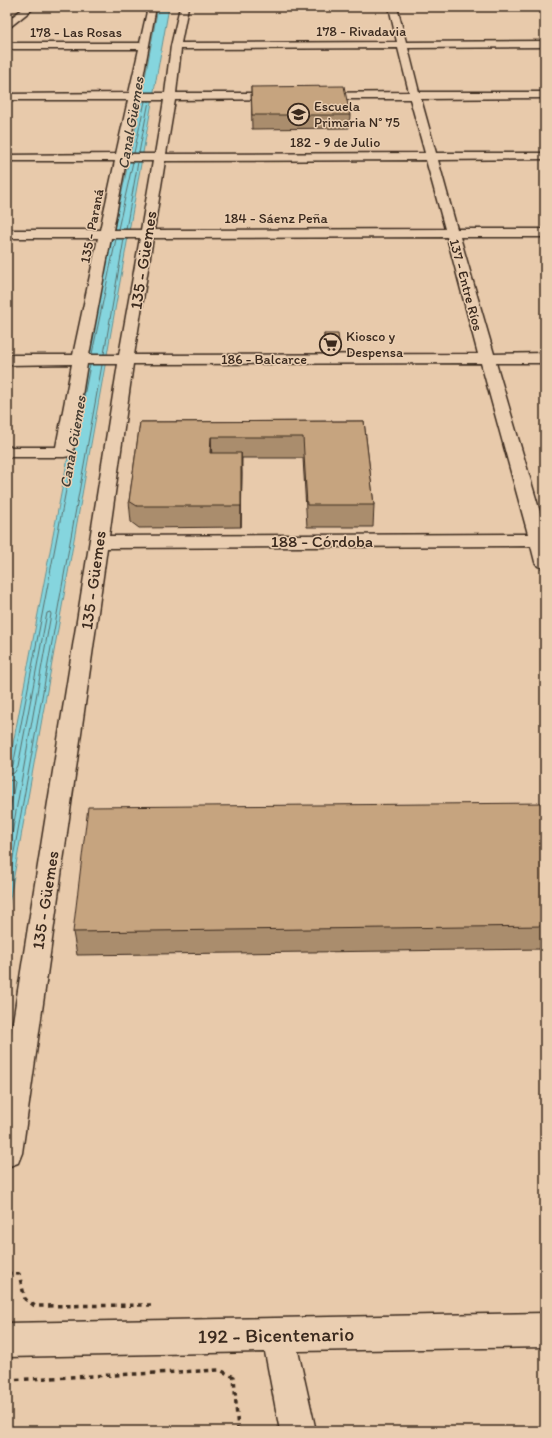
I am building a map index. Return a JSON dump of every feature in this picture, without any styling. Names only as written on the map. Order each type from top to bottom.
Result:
[{"type":"street","points":[[7,25],[31,7]]},
{"type":"street","name":"135 - Paraná","points":[[7,452],[64,452],[86,360],[111,234],[123,158],[136,97],[152,7]]},
{"type":"street","name":"135 - Güemes","points":[[7,1153],[100,542],[122,360],[141,234],[157,158],[165,96],[174,72],[176,46],[184,7]]},
{"type":"street","name":"137 - Entre Ríos","points":[[393,7],[415,96],[487,359],[542,540],[545,562]]},
{"type":"street","points":[[539,7],[545,8]]},
{"type":"street","name":"178 - Rivadavia","points":[[176,46],[545,44]]},
{"type":"street","name":"178 - Las Rosas","points":[[7,46],[145,46]]},
{"type":"street","points":[[7,97],[545,95]]},
{"type":"street","name":"182 - 9 de Julio","points":[[7,158],[545,156]]},
{"type":"street","name":"184 - Sáenz Peña","points":[[7,234],[545,233]]},
{"type":"street","name":"186 - Balcarce","points":[[7,360],[545,358]]},
{"type":"street","name":"188 - Córdoba","points":[[100,542],[542,540]]},
{"type":"street","name":"192 - Bicentenario","points":[[7,1340],[545,1330]]},
{"type":"street","points":[[278,1335],[298,1431]]},
{"type":"path","points":[[7,1380],[220,1370],[234,1377],[238,1431]]},
{"type":"water","name":"Canal Güemes","points":[[158,7],[169,7],[7,915],[7,775],[91,338],[137,121]]},
{"type":"building","points":[[344,86],[350,115],[252,115],[251,87]]},
{"type":"building","points":[[324,334],[338,334],[339,342],[325,342]]},
{"type":"building","points":[[364,421],[374,505],[307,505],[303,437],[211,437],[210,453],[241,453],[241,506],[137,506],[129,501],[140,422]]},
{"type":"building","points":[[545,803],[545,926],[73,932],[88,807]]},
{"type":"place","name":"Escuela Primaria N° 75","points":[[299,114]]},
{"type":"place","name":"Kiosco y Despensa","points":[[331,344]]}]
